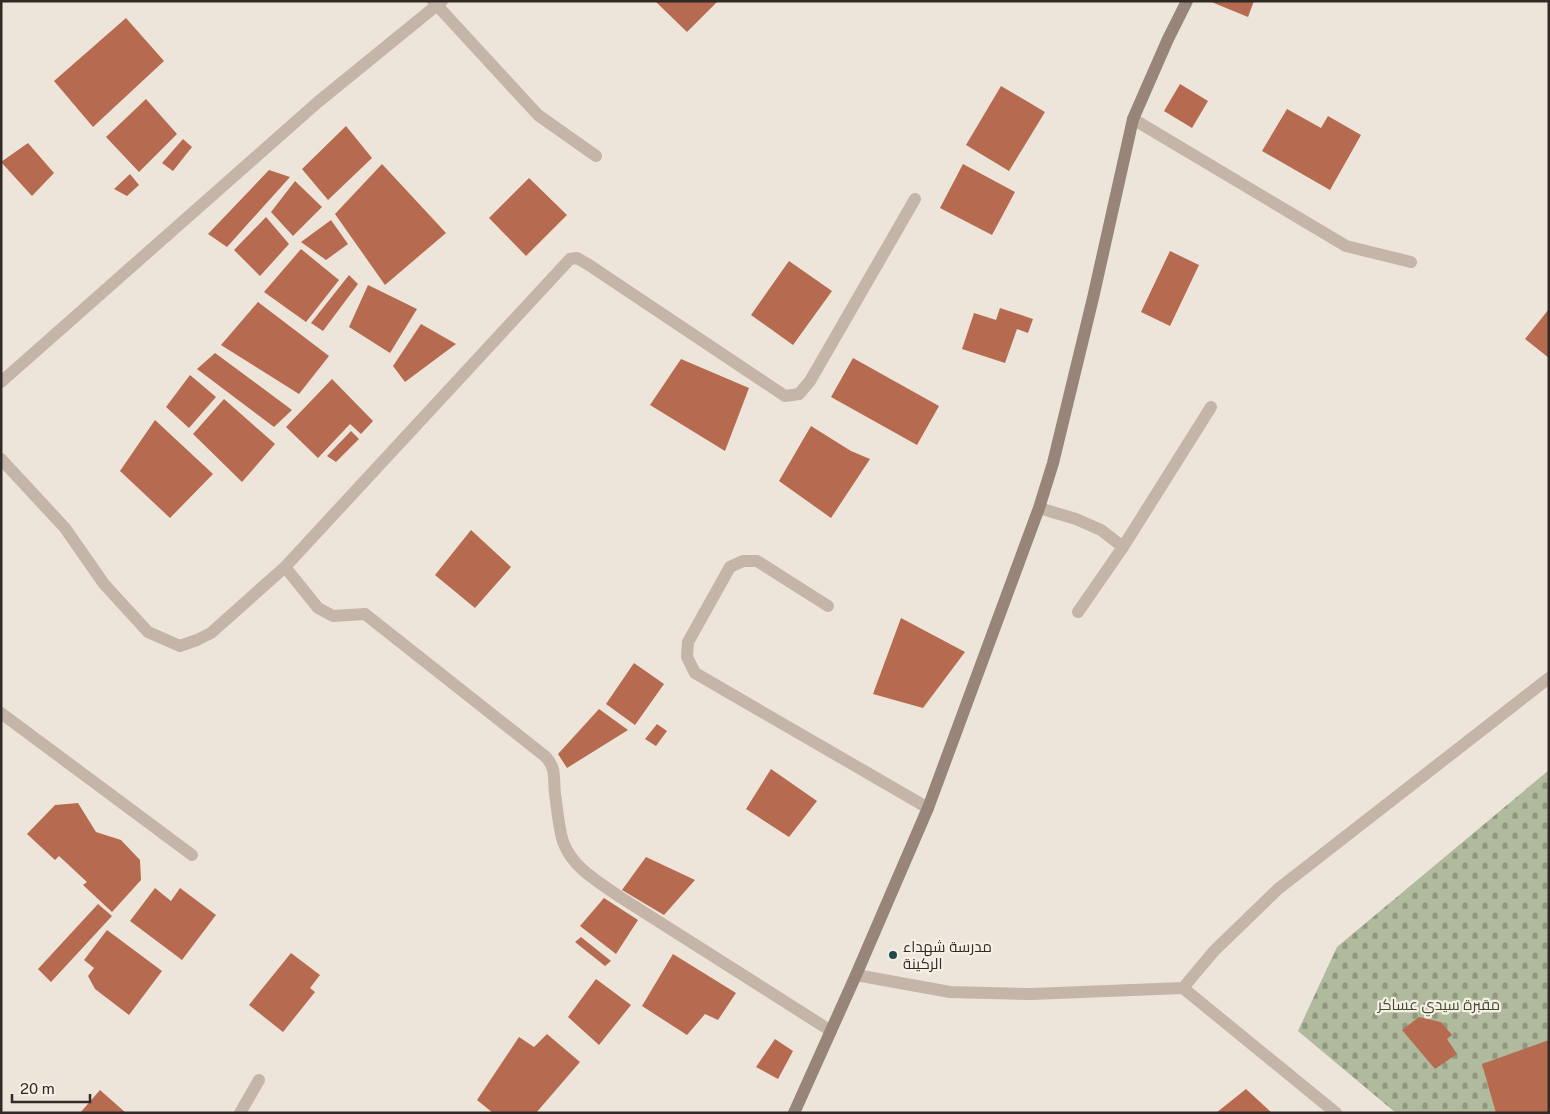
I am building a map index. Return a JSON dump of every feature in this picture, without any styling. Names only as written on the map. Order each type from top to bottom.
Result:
[{"type":"street","points":[[794,1113],[856,976],[928,808],[1040,508],[1053,463],[1093,298],[1133,119],[1187,1]]},
{"type":"street","points":[[1,382],[318,102],[437,3],[538,115],[596,156]]},
{"type":"street","points":[[1133,119],[1346,246],[1411,262]]},
{"type":"street","points":[[1,459],[65,528],[104,584],[148,632],[180,646],[212,632],[284,567],[570,259],[578,258],[589,264],[785,396],[799,394],[810,381],[915,199]]},
{"type":"street","points":[[1078,612],[1123,547],[1211,407]]},
{"type":"street","points":[[1040,508],[1076,519],[1101,530],[1123,547]]},
{"type":"street","points":[[828,606],[757,561],[743,561],[730,567],[688,642],[687,657],[695,673],[928,808]]},
{"type":"street","points":[[284,567],[318,608],[334,616],[365,614],[546,757],[552,764],[554,771],[563,843],[576,864],[594,879],[831,1031]]},
{"type":"street","points":[[1184,988],[1214,951],[1278,889],[1549,678]]},
{"type":"street","points":[[1,713],[192,855]]},
{"type":"street","points":[[856,976],[959,992],[1031,994],[1184,988],[1336,1113]]},
{"type":"street","points":[[240,1113],[259,1080]]},
{"type":"green space","name":"مقبرة سيدي عساكر","points":[[1549,770],[1549,1113],[1396,1113],[1298,1031],[1337,947]]},
{"type":"building","points":[[655,1],[718,1],[687,32]]},
{"type":"building","points":[[1209,1],[1254,1],[1248,17]]},
{"type":"building","points":[[126,18],[164,61],[93,127],[54,81]]},
{"type":"building","points":[[1180,84],[1208,101],[1192,128],[1164,111]]},
{"type":"building","points":[[1001,86],[1045,112],[1009,171],[966,145]]},
{"type":"building","points":[[146,99],[177,134],[139,172],[106,137]]},
{"type":"building","points":[[1287,109],[1321,128],[1328,116],[1361,135],[1330,190],[1262,151]]},
{"type":"building","points":[[346,126],[372,158],[328,200],[302,169]]},
{"type":"building","points":[[183,139],[192,147],[173,171],[162,163]]},
{"type":"building","points":[[28,143],[54,173],[32,196],[1,162]]},
{"type":"building","points":[[382,164],[446,233],[385,285],[335,214]]},
{"type":"building","points":[[963,164],[1015,192],[992,235],[940,208]]},
{"type":"building","points":[[269,170],[290,177],[227,247],[208,234]]},
{"type":"building","points":[[130,174],[139,185],[127,196],[114,189]]},
{"type":"building","points":[[529,178],[567,215],[526,256],[489,218]]},
{"type":"building","points":[[295,181],[322,207],[293,236],[271,212]]},
{"type":"building","points":[[266,217],[289,244],[260,276],[234,250]]},
{"type":"building","points":[[331,220],[348,244],[326,260],[301,242]]},
{"type":"building","points":[[301,249],[339,280],[306,322],[264,292]]},
{"type":"building","points":[[1170,251],[1199,265],[1170,326],[1141,312]]},
{"type":"building","points":[[789,261],[832,291],[793,345],[751,315]]},
{"type":"building","points":[[349,275],[358,284],[323,331],[311,323]]},
{"type":"building","points":[[368,285],[417,309],[390,353],[349,327]]},
{"type":"building","points":[[258,302],[329,356],[299,394],[221,345]]},
{"type":"building","points":[[1000,308],[1033,319],[1028,333],[1017,329],[1005,363],[962,349],[974,313],[996,320]]},
{"type":"building","points":[[1549,309],[1549,358],[1525,339]]},
{"type":"building","points":[[421,324],[456,344],[405,382],[393,366]]},
{"type":"building","points":[[215,353],[292,410],[274,427],[197,369]]},
{"type":"building","points":[[853,358],[939,406],[917,445],[831,397]]},
{"type":"building","points":[[681,359],[749,388],[725,451],[650,405]]},
{"type":"building","points":[[190,375],[216,397],[189,428],[166,407]]},
{"type":"building","points":[[332,379],[373,421],[361,434],[350,424],[318,458],[286,427]]},
{"type":"building","points":[[224,399],[275,444],[242,482],[193,434]]},
{"type":"building","points":[[155,420],[213,474],[170,518],[120,471]]},
{"type":"building","points":[[811,426],[851,451],[870,459],[831,518],[779,481]]},
{"type":"building","points":[[351,431],[359,439],[336,462],[327,456]]},
{"type":"building","points":[[471,530],[511,567],[475,608],[435,575]]},
{"type":"building","points":[[901,618],[965,652],[923,708],[873,694]]},
{"type":"building","points":[[634,663],[664,684],[635,725],[606,704]]},
{"type":"building","points":[[599,709],[628,730],[567,768],[558,754]]},
{"type":"building","points":[[657,724],[667,731],[656,746],[645,739]]},
{"type":"building","points":[[771,769],[817,801],[789,837],[746,809]]},
{"type":"building","points":[[78,803],[96,832],[121,840],[140,860],[141,880],[112,912],[83,885],[87,882],[59,856],[55,860],[27,834],[55,805]]},
{"type":"building","points":[[646,857],[695,880],[664,915],[622,890]]},
{"type":"building","points":[[155,888],[171,901],[180,888],[216,915],[182,960],[130,921]]},
{"type":"building","points":[[604,898],[638,920],[616,954],[580,926]]},
{"type":"building","points":[[98,904],[112,916],[51,982],[38,969]]},
{"type":"building","points":[[107,930],[162,971],[129,1015],[95,989],[88,976],[94,968],[84,960]]},
{"type":"building","points":[[581,937],[611,961],[605,966],[575,942]]},
{"type":"building","points":[[291,953],[320,975],[310,988],[315,992],[283,1032],[249,1005]]},
{"type":"building","points":[[673,954],[736,993],[718,1020],[705,1014],[687,1035],[642,1006]]},
{"type":"building","points":[[596,979],[631,1005],[599,1045],[568,1017]]},
{"type":"building","points":[[1419,1017],[1441,1022],[1452,1035],[1447,1039],[1457,1054],[1435,1069],[1402,1030]]},
{"type":"building","points":[[547,1034],[580,1062],[536,1113],[493,1113],[477,1100],[519,1037],[534,1047]]},
{"type":"building","points":[[775,1039],[793,1051],[778,1079],[756,1067]]},
{"type":"building","points":[[1549,1040],[1549,1113],[1496,1113],[1482,1064]]},
{"type":"building","points":[[1246,1089],[1272,1113],[1216,1113]]},
{"type":"building","points":[[100,1090],[126,1113],[80,1113]]},
{"type":"place","name":"مدرسة شهداء الركينة","points":[[893,955]]}]
